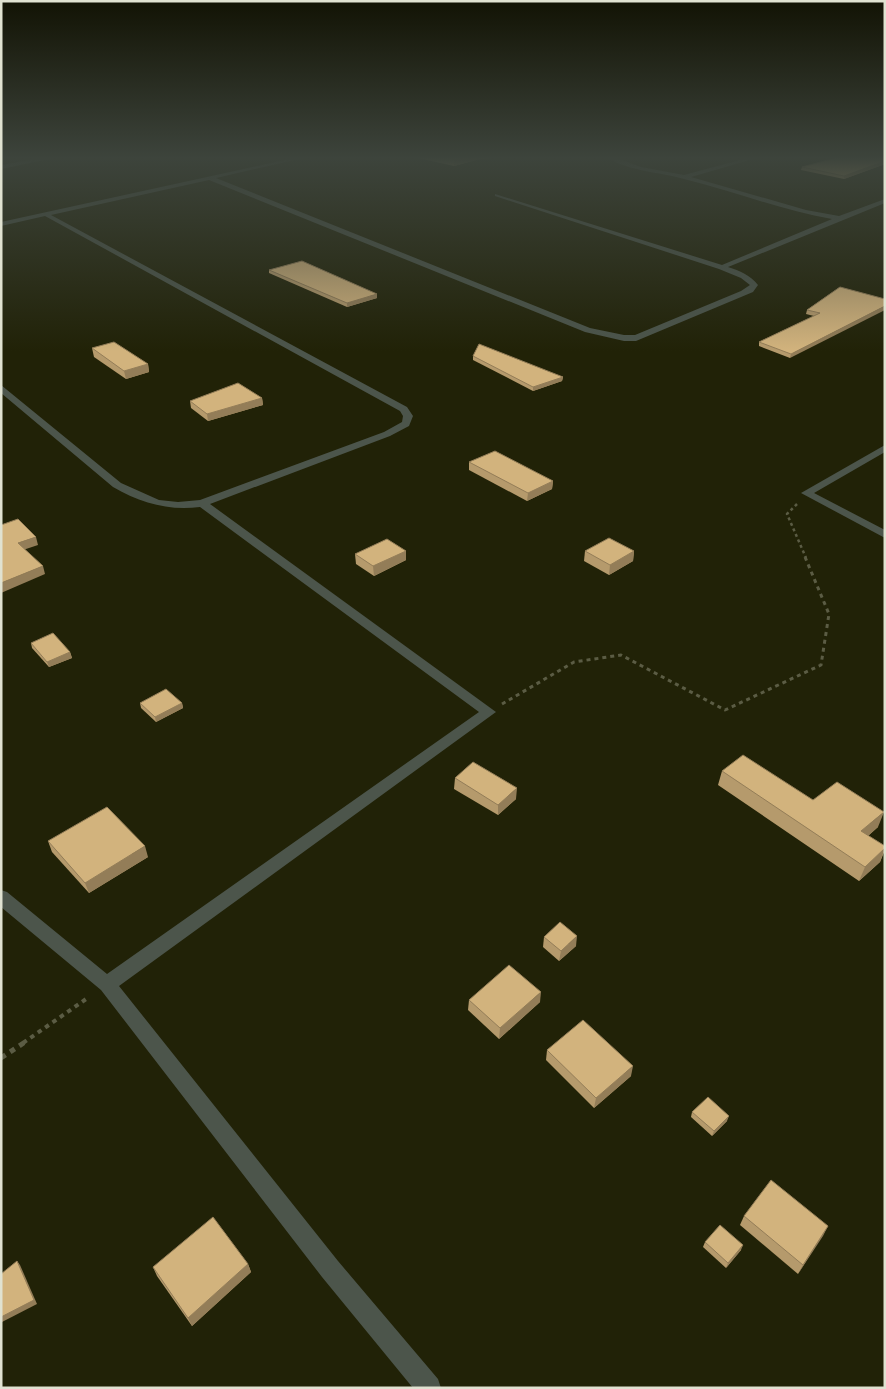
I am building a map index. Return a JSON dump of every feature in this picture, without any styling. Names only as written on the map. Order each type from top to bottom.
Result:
[{"type":"street","points":[[1,388],[117,485],[138,497],[167,506],[186,506],[202,503],[387,434],[406,424],[408,416],[404,409],[59,222]]},
{"type":"street","points":[[319,222],[588,330],[615,336],[636,338],[744,293],[754,285],[742,276],[722,267],[583,222]]},
{"type":"street","points":[[722,267],[830,222]]},
{"type":"street","points":[[806,493],[885,448]]},
{"type":"street","points":[[806,493],[885,534]]},
{"type":"street","points":[[107,984],[489,712],[202,503]]},
{"type":"street","points":[[1,897],[107,984],[330,1269],[429,1388]]},
{"type":"path","points":[[489,712],[574,662],[621,655],[725,710],[821,665],[829,614],[787,514],[806,493]]},
{"type":"path","points":[[1,1058],[107,984]]},
{"type":"building","points":[[302,261],[377,294],[347,303],[269,270]]},
{"type":"building","points":[[840,287],[885,299],[885,306],[791,354],[759,342],[820,313],[807,310]]},
{"type":"building","points":[[114,342],[148,364],[124,371],[92,348]]},
{"type":"building","points":[[479,344],[563,377],[533,387],[473,356]]},
{"type":"building","points":[[238,383],[262,398],[207,414],[190,401]]},
{"type":"building","points":[[495,451],[553,481],[528,493],[469,462]]},
{"type":"building","points":[[18,519],[36,537],[18,543],[43,566],[1,583],[1,525]]},
{"type":"building","points":[[609,538],[634,551],[610,565],[585,551]]},
{"type":"building","points":[[387,539],[406,551],[373,566],[355,554]]},
{"type":"building","points":[[53,633],[70,652],[47,662],[31,643]]},
{"type":"building","points":[[166,689],[182,703],[155,717],[140,703]]},
{"type":"building","points":[[743,755],[813,800],[837,782],[884,812],[861,831],[885,846],[885,848],[865,867],[722,771]]},
{"type":"building","points":[[473,762],[517,788],[498,805],[455,778]]},
{"type":"building","points":[[107,807],[145,846],[85,883],[48,841]]},
{"type":"building","points":[[560,922],[577,936],[561,951],[544,937]]},
{"type":"building","points":[[509,965],[541,992],[500,1028],[469,1000]]},
{"type":"building","points":[[583,1020],[633,1066],[596,1098],[547,1050]]},
{"type":"building","points":[[708,1097],[729,1116],[714,1131],[692,1112]]},
{"type":"building","points":[[771,1180],[828,1226],[803,1265],[744,1216]]},
{"type":"building","points":[[213,1217],[248,1264],[188,1318],[153,1267]]},
{"type":"building","points":[[720,1225],[743,1245],[728,1263],[705,1242]]},
{"type":"building","points":[[17,1261],[34,1300],[1,1317],[1,1274]]}]
